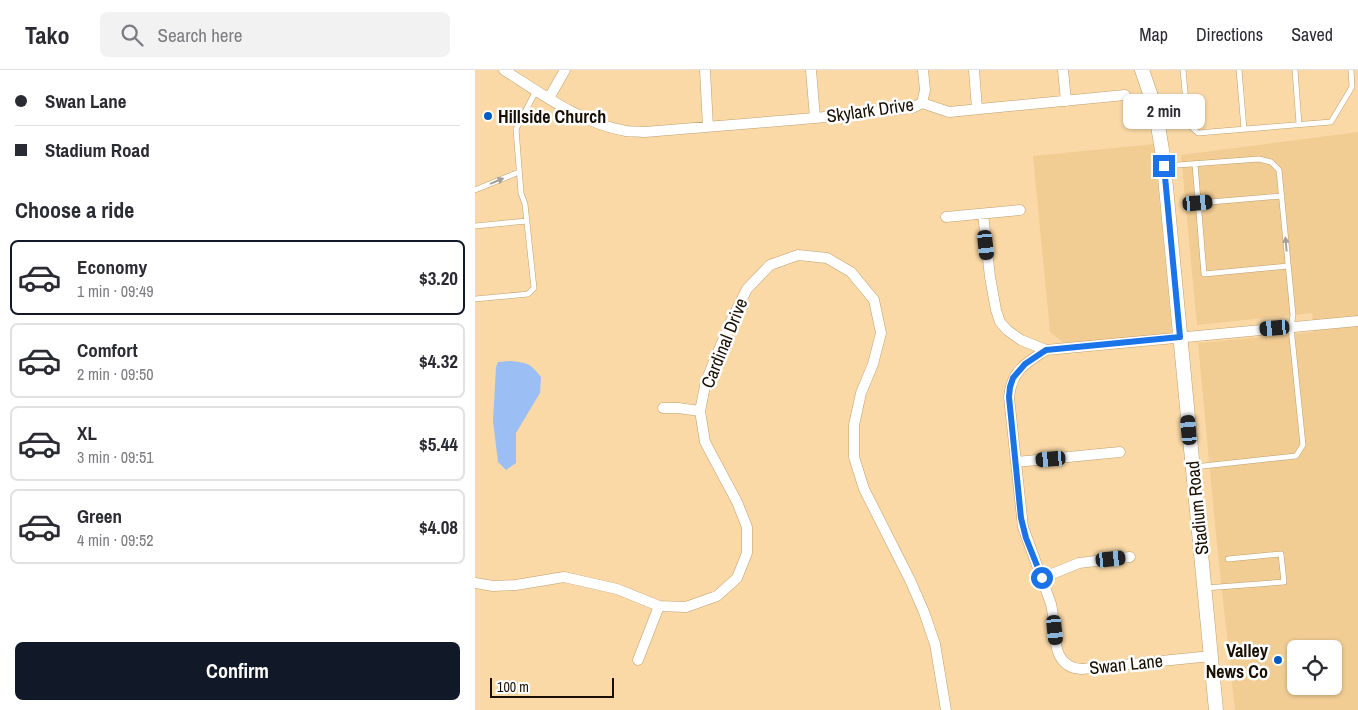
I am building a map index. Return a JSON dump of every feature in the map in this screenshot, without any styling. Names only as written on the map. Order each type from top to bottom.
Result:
[{"type":"street","name":"Skylark Drive","points":[[504,70],[581,117],[605,126],[627,131],[645,132],[912,108],[922,103],[925,90],[923,70]]},
{"type":"street","points":[[549,98],[565,70]]},
{"type":"street","points":[[705,70],[708,127]]},
{"type":"street","name":"Skylark Drive","points":[[811,70],[815,118]]},
{"type":"street","points":[[974,70],[977,109]]},
{"type":"street","points":[[1063,70],[1066,101]]},
{"type":"street","name":"Stadium Road","points":[[1142,70],[1155,108],[1164,166],[1215,710]]},
{"type":"street","points":[[922,103],[949,112],[1125,96]]},
{"type":"street","points":[[946,218],[1020,210]]},
{"type":"street","points":[[983,214],[990,277],[1000,322],[1007,330],[1021,340],[1046,350]]},
{"type":"street","name":"Cardinal Drive","points":[[475,583],[493,586],[516,585],[564,577],[617,589],[659,606],[687,607],[717,596],[737,578],[747,553],[747,527],[737,502],[705,442],[700,411],[706,381],[731,321],[747,289],[770,266],[798,255],[827,258],[851,272],[875,300],[881,333],[873,364],[861,393],[855,426],[854,457],[864,489],[910,580],[935,644],[946,710]]},
{"type":"street","name":"Swan Lane","points":[[1211,656],[1082,669],[1075,669],[1069,666],[1059,657],[1053,612],[1023,527],[1009,397],[1013,378],[1025,364],[1046,350],[1358,321]]},
{"type":"street","points":[[663,408],[700,411]]},
{"type":"street","points":[[1016,462],[1120,452]]},
{"type":"street","points":[[1042,578],[1079,563],[1130,557]]},
{"type":"street","points":[[639,660],[659,606]]},
{"type":"lane","points":[[1183,70],[1188,124],[1198,133],[1331,122],[1352,87],[1351,70]]},
{"type":"lane","points":[[1239,70],[1244,129]]},
{"type":"lane","points":[[1295,70],[1299,124]]},
{"type":"lane","points":[[475,299],[528,294],[534,288],[525,204],[521,193],[516,129],[537,90]]},
{"type":"lane","points":[[1164,166],[1259,159],[1271,162],[1279,170],[1282,196],[1293,315],[1291,327],[1303,446],[1296,456],[1193,467]]},
{"type":"lane","points":[[1195,164],[1204,274],[1288,266]]},
{"type":"lane","points":[[475,190],[519,172]]},
{"type":"lane","points":[[1198,203],[1282,196]]},
{"type":"lane","points":[[475,226],[527,221]]},
{"type":"lane","points":[[1205,588],[1283,582],[1281,554],[1228,559]]},
{"type":"shaded area","points":[[1358,132],[1358,710],[1235,710],[1198,343],[1314,332],[1312,313],[1197,325],[1181,155]]},
{"type":"shaded area","points":[[1154,144],[1172,333],[1065,344],[1050,332],[1033,156]]},
{"type":"water","points":[[510,361],[528,364],[541,377],[540,393],[516,433],[516,463],[506,470],[498,462],[493,421],[496,367],[498,362]]},
{"type":"place","name":"Hillside Church","points":[[488,116]]},
{"type":"place","name":"Valley News Co","points":[[1278,660]]},
{"type":"route","points":[[1042,578],[1026,538],[1021,518],[1009,397],[1010,387],[1013,378],[1025,364],[1046,350],[1180,337],[1164,166]]}]
